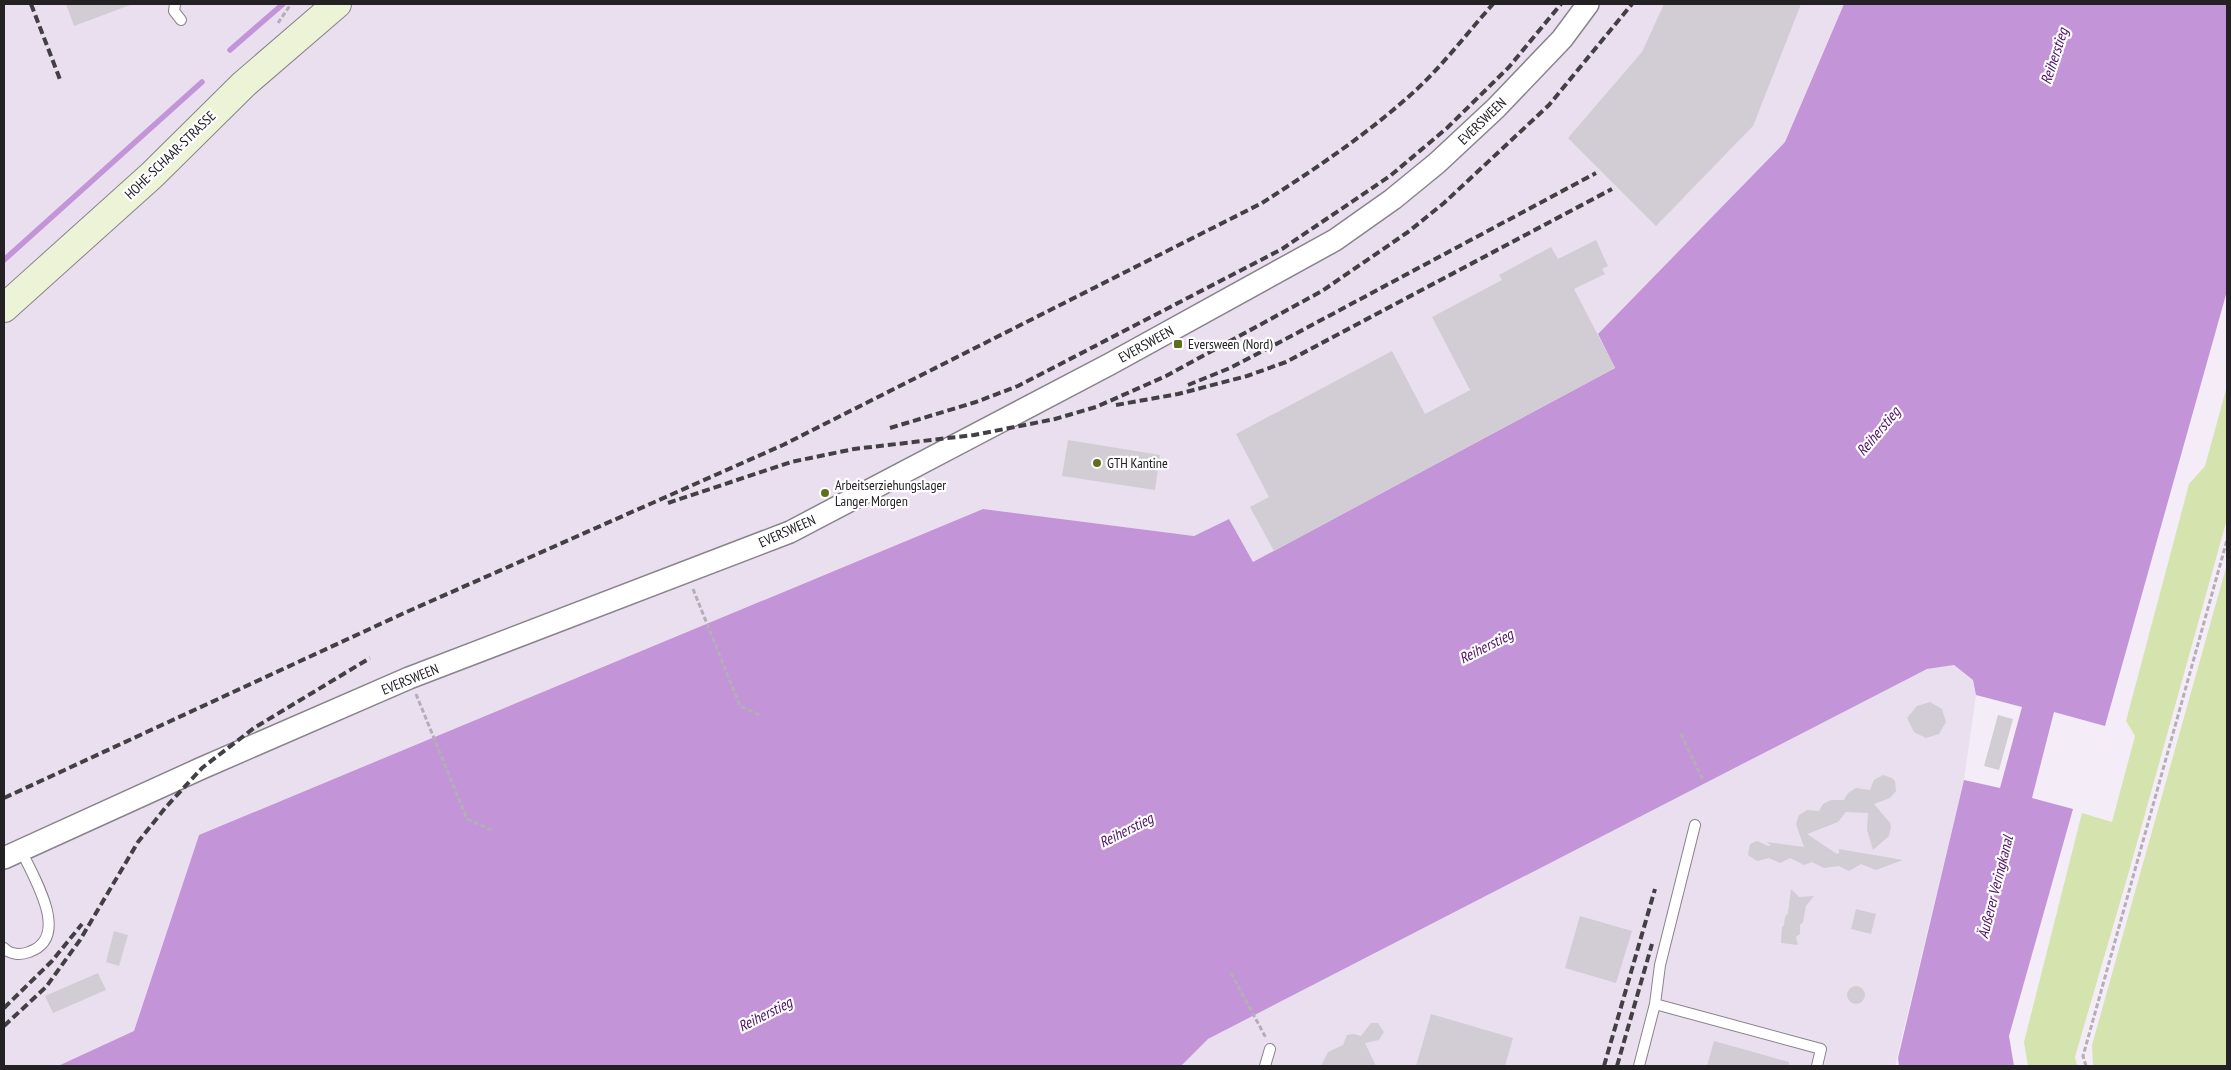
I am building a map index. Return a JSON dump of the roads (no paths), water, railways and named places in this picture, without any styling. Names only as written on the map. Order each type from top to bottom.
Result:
[{"type":"main road","name":"HOHE-SCHAAR-STRASSE","points":[[4,308],[152,176],[244,84],[328,7]]},
{"type":"street","name":"EVERSWEEN","points":[[12,854],[211,764],[410,678],[790,532],[1110,364],[1335,240],[1393,200],[1489,115],[1562,39],[1588,4]]},
{"type":"lane","points":[[175,4],[174,10],[181,20]]},
{"type":"lane","points":[[1639,1066],[1656,1004],[1660,966],[1695,825]]},
{"type":"lane","points":[[4,948],[7,951],[21,955],[42,946],[49,933],[48,912],[12,854]]},
{"type":"lane","points":[[1656,1004],[1821,1049],[1817,1066]]},
{"type":"lane","points":[[1265,1066],[1270,1049]]},
{"type":"water","points":[[1844,4],[2227,4],[2227,291],[2105,726],[2054,712],[2032,798],[2073,809],[2009,1036],[2014,1066],[1899,1066],[1898,1058],[1964,780],[2000,788],[2022,707],[1976,695],[1973,680],[1954,665],[1927,669],[1208,1039],[1181,1066],[58,1066],[134,1031],[199,835],[983,509],[1194,536],[1229,519],[1253,562],[1615,368],[1598,334],[1785,142]]},
{"type":"waterway","points":[[230,50],[283,4]]},
{"type":"waterway","points":[[4,260],[202,82]]},
{"type":"railway","points":[[31,4],[61,82]]},
{"type":"railway","points":[[4,798],[402,614],[783,445],[1262,203],[1341,150],[1398,106],[1436,70],[1493,4]]},
{"type":"railway","points":[[890,428],[976,402],[1018,386],[1282,249],[1390,176],[1447,128],[1509,67],[1561,4]]},
{"type":"railway","points":[[668,503],[791,462],[854,449],[974,435],[1055,419],[1096,407],[1166,376],[1322,291],[1408,232],[1444,203],[1549,105],[1632,4]]},
{"type":"railway","points":[[1188,385],[1230,368],[1282,341],[1596,173]]},
{"type":"railway","points":[[1116,405],[1178,394],[1247,376],[1286,362],[1612,189]]},
{"type":"railway","points":[[4,1026],[46,987],[80,940],[138,842],[166,807],[202,768],[254,728],[370,658]]},
{"type":"railway","points":[[1604,1066],[1655,889]]},
{"type":"railway","points":[[4,1008],[52,961],[82,924]]},
{"type":"railway","points":[[1617,1066],[1652,944]]},
{"type":"place","name":"Eversween (Nord)","points":[[1178,344]]},
{"type":"place","name":"GTH Kantine","points":[[1097,463]]},
{"type":"place","name":"Arbeitserziehungslager Langer Morgen","points":[[825,493]]},
{"type":"water label","name":"Reiherstieg","points":[[2054,56]]},
{"type":"water label","name":"Reiherstieg","points":[[1878,431]]},
{"type":"water label","name":"Reiherstieg","points":[[1486,646]]},
{"type":"water label","name":"Reiherstieg","points":[[1126,830]]},
{"type":"water label","name":"Äußerer Veringkanal","points":[[1995,887]]},
{"type":"water label","name":"Reiherstieg","points":[[765,1014]]}]
